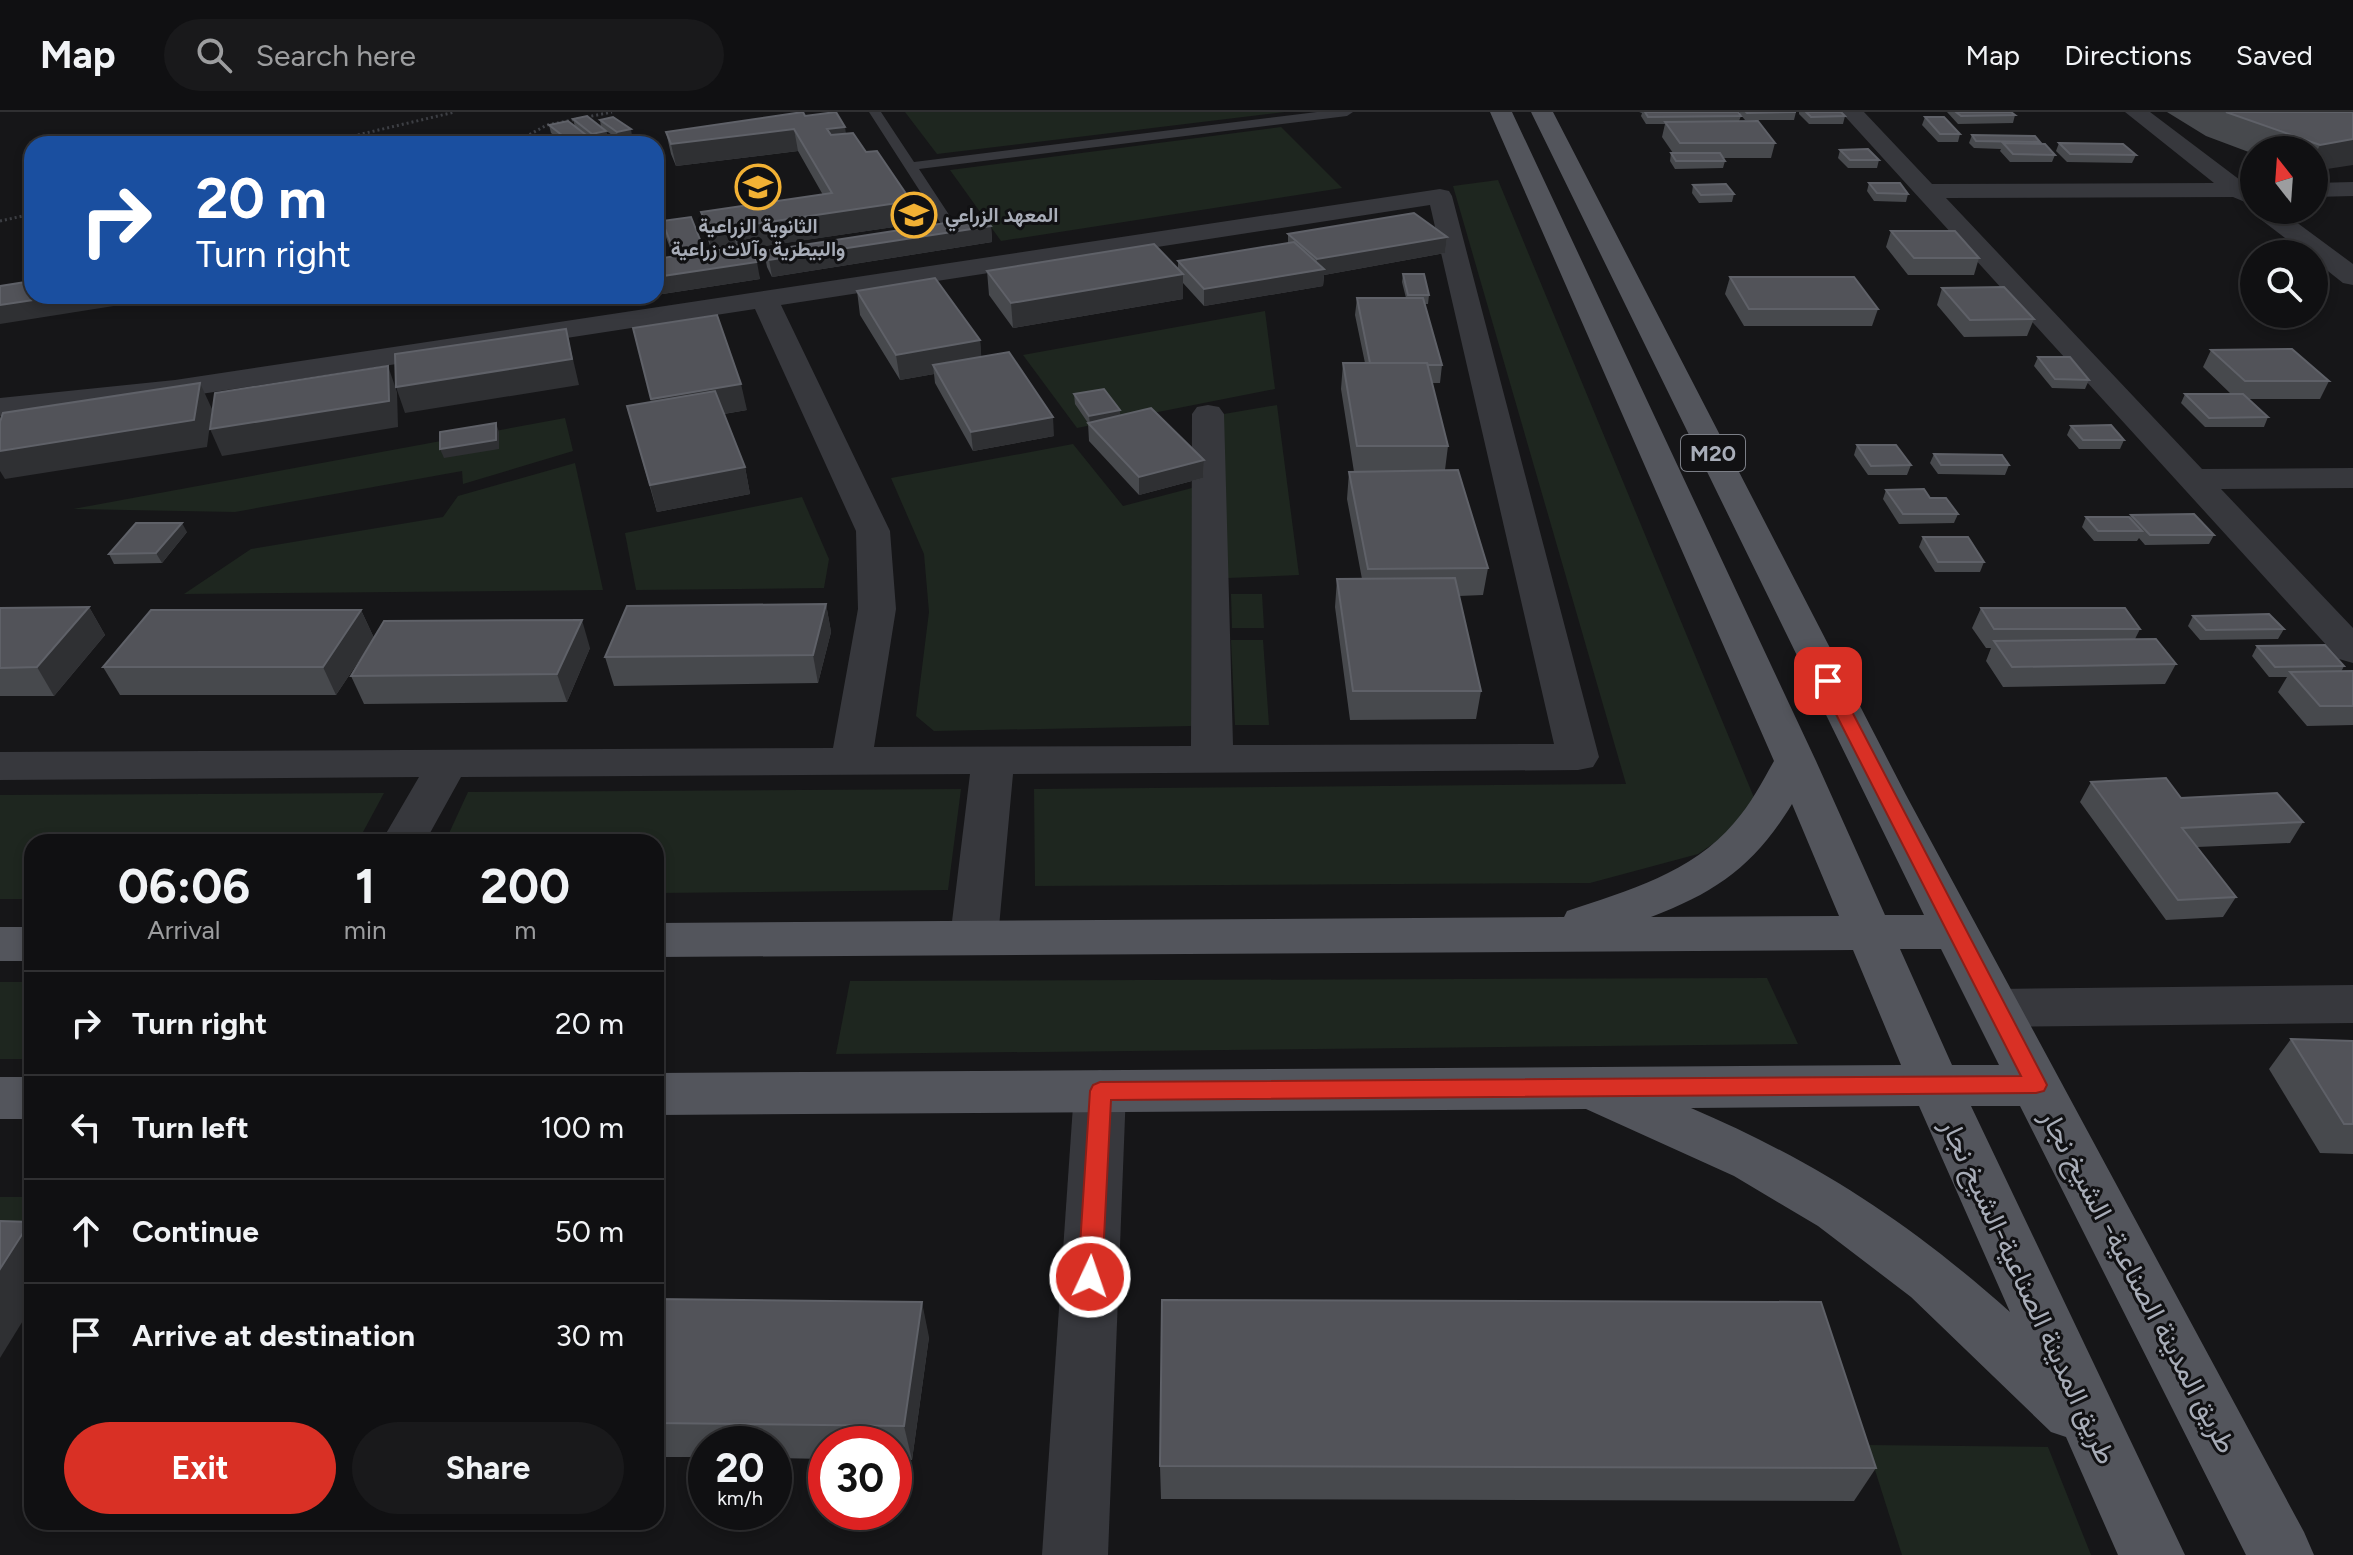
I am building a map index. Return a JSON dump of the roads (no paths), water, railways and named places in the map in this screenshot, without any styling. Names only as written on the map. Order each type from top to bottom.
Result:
[{"type":"main road","name":"M20","points":[[1501,112],[1795,761]]},
{"type":"main road","name":"طريق المدينة الصناعية- الشيخ نجار","points":[[1542,112],[1885,795],[2281,1555]]},
{"type":"main road","name":"طريق المدينة الصناعية-الشيخ نجار","points":[[1795,761],[1872,933],[1934,1083],[2152,1555]]},
{"type":"main road","points":[[1550,935],[1668,893],[1709,870],[1741,844],[1765,814],[1795,761]]},
{"type":"main road","points":[[664,940],[1957,932]]},
{"type":"main road","points":[[0,944],[24,944]]},
{"type":"main road","points":[[664,1094],[1934,1083],[2036,1085]]},
{"type":"main road","points":[[1589,1088],[1711,1139],[1838,1209],[1960,1301],[2092,1429]]},
{"type":"main road","points":[[0,1098],[24,1098]]},
{"type":"street","points":[[1852,112],[2353,651]]},
{"type":"street","points":[[2136,112],[2240,187]]},
{"type":"street","points":[[2328,190],[2353,189]]},
{"type":"street","points":[[1926,191],[2240,194]]},
{"type":"street","points":[[0,407],[175,389],[1440,196],[1578,757],[0,766]]},
{"type":"street","points":[[2283,224],[2353,277]]},
{"type":"street","points":[[764,299],[873,531],[877,609],[851,761]]},
{"type":"street","points":[[1208,414],[1212,759]]},
{"type":"street","points":[[2193,479],[2353,478]]},
{"type":"street","points":[[974,938],[993,760]]},
{"type":"street","points":[[408,834],[448,763]]},
{"type":"street","points":[[1997,1008],[2353,1004]]},
{"type":"street","points":[[1075,1555],[1100,1091]]},
{"type":"lane","points":[[875,112],[952,230],[922,234]]},
{"type":"lane","points":[[910,166],[1347,112]]},
{"type":"place","name":"الثانوية الزراعية والبيطرية وآلات زراعية","points":[[758,187]]},
{"type":"place","name":"المعهد الزراعي","points":[[914,215]]}]
